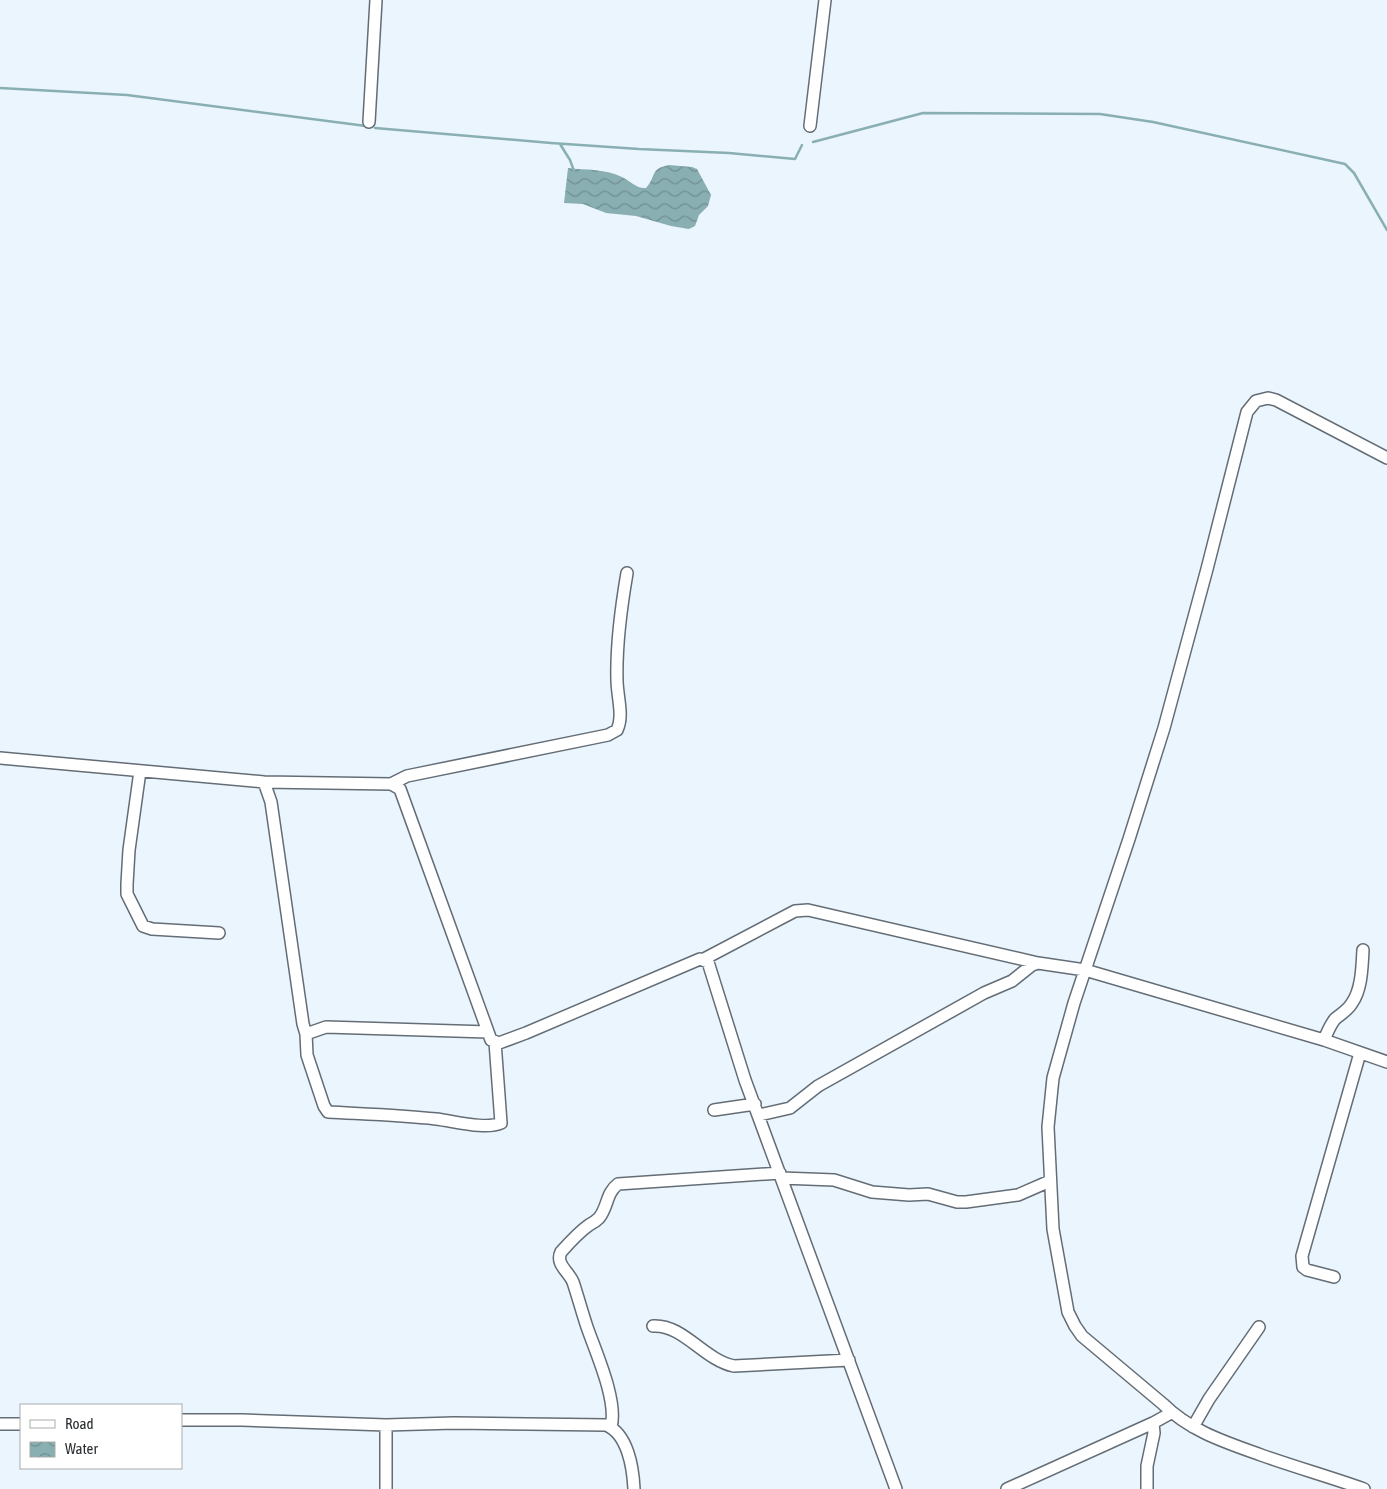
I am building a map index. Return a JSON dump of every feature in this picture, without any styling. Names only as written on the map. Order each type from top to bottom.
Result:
[{"type":"street","points":[[369,122],[376,0]]},
{"type":"street","points":[[810,126],[825,0]]},
{"type":"street","points":[[1364,1489],[1249,1451],[1210,1436],[1193,1427],[1172,1413],[1087,1341],[1075,1326],[1068,1312],[1061,1279],[1053,1229],[1048,1127],[1053,1078],[1085,970],[1164,728],[1247,412],[1256,401],[1268,398],[1276,400],[1387,458]]},
{"type":"street","points":[[0,758],[264,782],[391,784],[407,776],[608,735],[617,730],[620,715],[617,680],[620,614],[627,573]]},
{"type":"street","points":[[140,771],[129,850],[127,884],[127,894],[138,917],[143,926],[152,929],[219,933]]},
{"type":"street","points":[[264,782],[270,802],[308,1055],[324,1106],[328,1112],[497,1125],[501,1123],[495,1042]]},
{"type":"street","points":[[391,784],[400,789],[491,1040],[495,1042],[500,1043],[526,1033],[700,959],[704,959],[795,911],[808,910],[1038,962],[1085,970],[1324,1040],[1387,1062]]},
{"type":"street","points":[[1324,1040],[1335,1020],[1352,1005],[1361,972],[1363,950]]},
{"type":"street","points":[[704,959],[708,962],[746,1080],[896,1489]]},
{"type":"street","points":[[714,1110],[790,1108],[818,1086],[984,993],[1012,981],[1038,962]]},
{"type":"street","points":[[306,1034],[326,1027],[488,1032]]},
{"type":"street","points":[[1334,1277],[1306,1270],[1302,1267],[1302,1256],[1360,1052]]},
{"type":"street","points":[[611,1427],[613,1417],[609,1390],[572,1281],[558,1257],[560,1252],[589,1225],[598,1220],[607,1198],[618,1184],[781,1176],[834,1180],[872,1192],[909,1195],[928,1194],[957,1202],[966,1202],[1018,1194],[1050,1181]]},
{"type":"street","points":[[653,1326],[674,1330],[710,1356],[734,1366],[849,1360]]},
{"type":"street","points":[[1193,1427],[1209,1399],[1259,1327]]},
{"type":"street","points":[[1007,1489],[1154,1423],[1172,1413]]},
{"type":"street","points":[[182,1420],[252,1420],[386,1425],[454,1423],[606,1425],[617,1432],[624,1444],[634,1478],[634,1489]]},
{"type":"street","points":[[1148,1489],[1147,1466],[1154,1423]]},
{"type":"street","points":[[0,1424],[20,1424]]},
{"type":"street","points":[[386,1425],[386,1489]]},
{"type":"water","points":[[669,165],[697,169],[711,195],[708,206],[699,215],[695,226],[689,229],[636,216],[606,213],[583,204],[564,203],[568,168],[610,172],[637,186],[646,188],[656,171]]},
{"type":"waterway","points":[[0,88],[127,95],[366,126]]},
{"type":"waterway","points":[[813,142],[923,113],[1100,114],[1153,122],[1345,164],[1354,173],[1387,230]]},
{"type":"waterway","points":[[375,128],[551,143],[729,153],[795,159],[802,145]]},
{"type":"waterway","points":[[560,144],[570,160],[574,171]]}]
